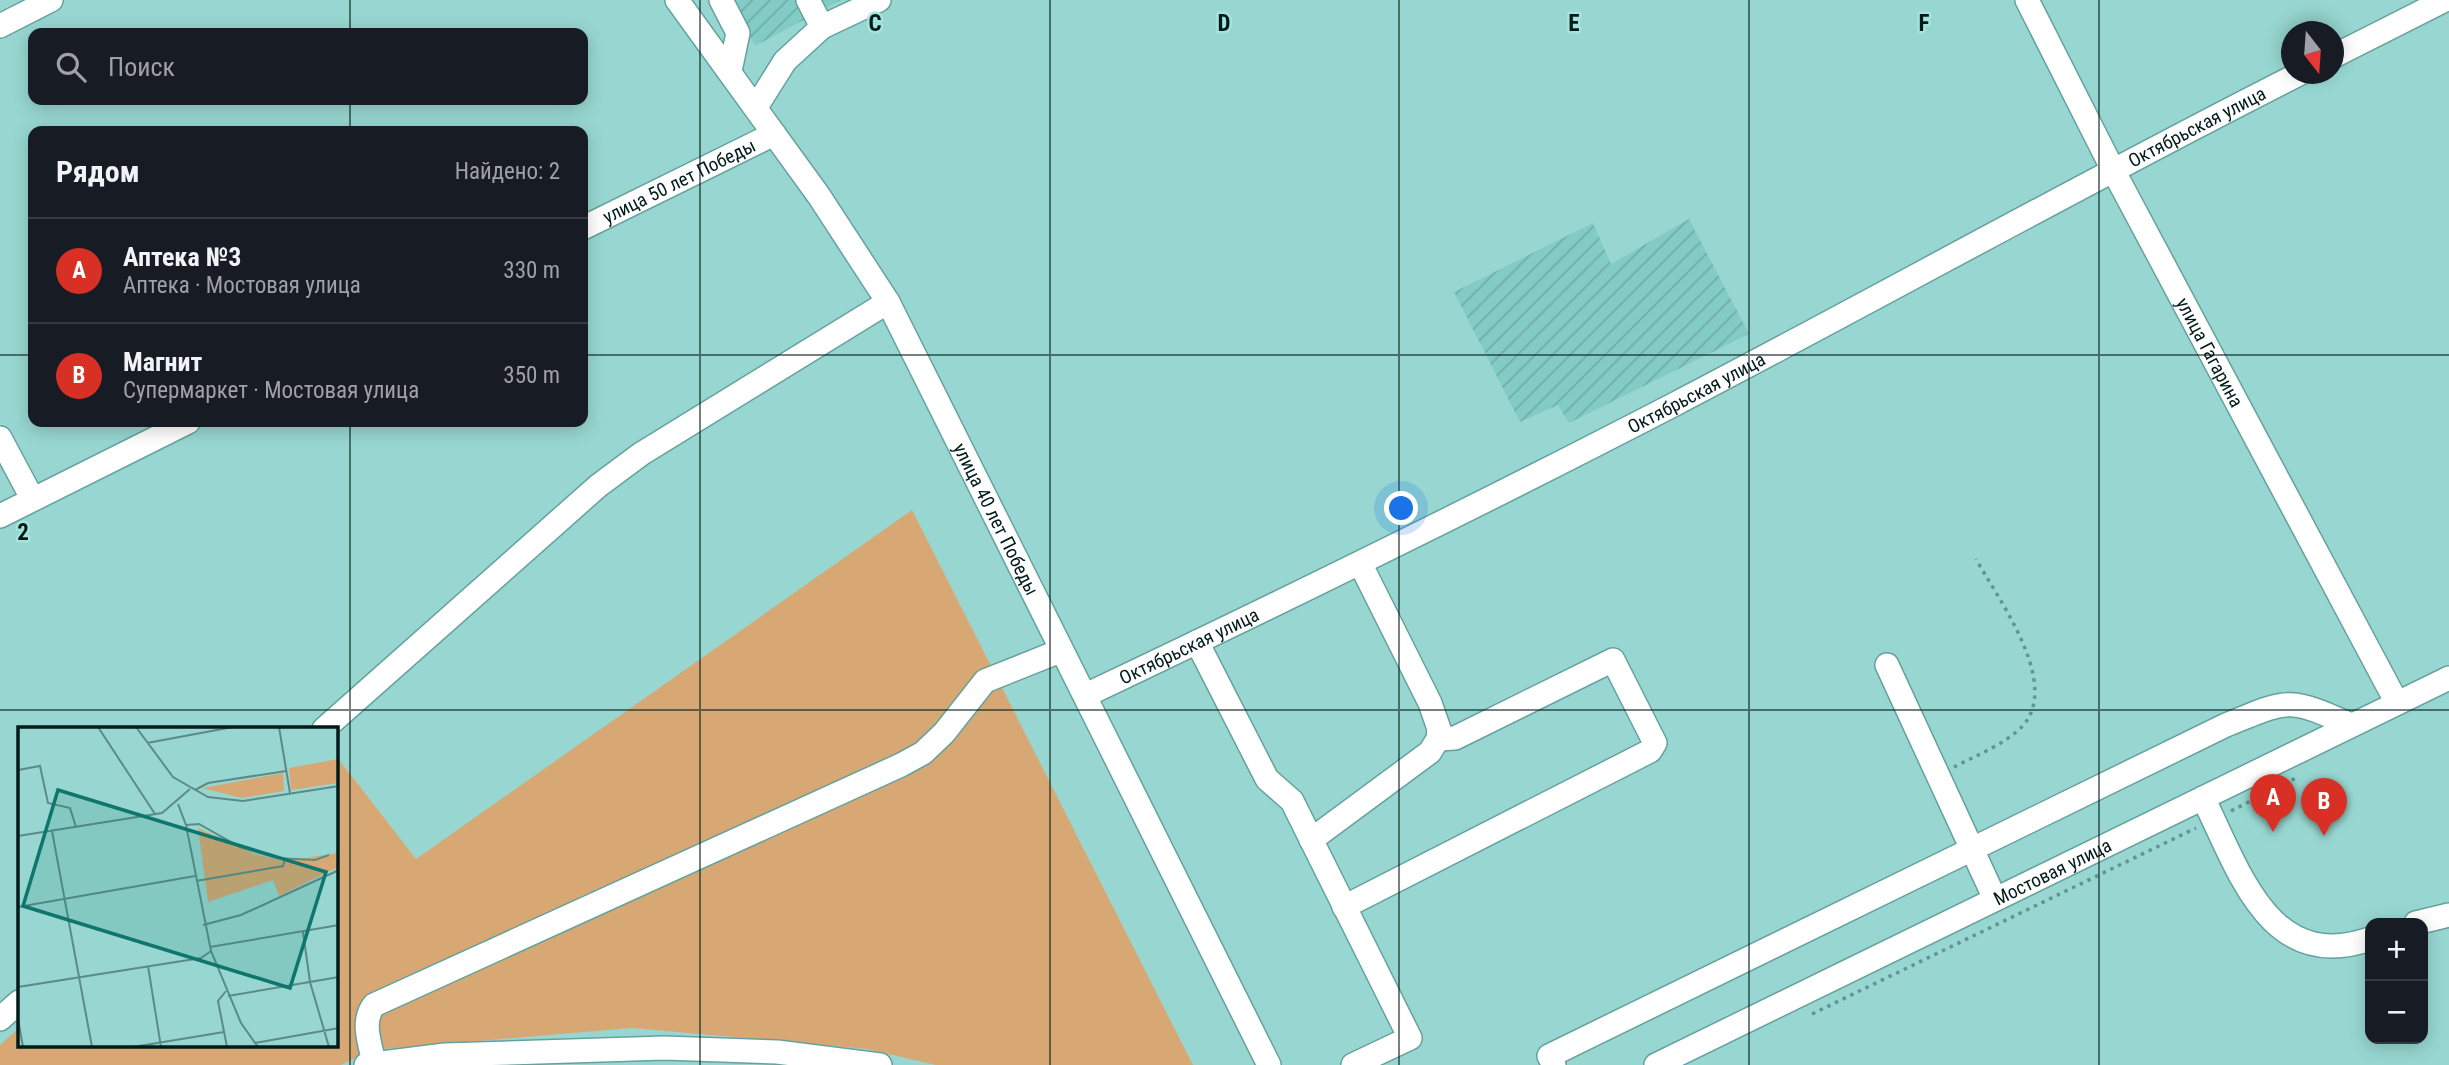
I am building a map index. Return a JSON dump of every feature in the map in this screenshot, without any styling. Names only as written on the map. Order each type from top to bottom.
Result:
[{"type":"street","points":[[0,26],[51,0]]},
{"type":"street","name":"улица 40 лет Победы","points":[[677,0],[757,107],[888,302],[1269,1065]]},
{"type":"street","points":[[721,0],[738,33],[730,71]]},
{"type":"street","points":[[808,0],[822,27]]},
{"type":"street","points":[[757,107],[785,61],[822,27],[879,0]]},
{"type":"street","name":"улица Гагарина","points":[[2027,0],[2112,168],[2397,703]]},
{"type":"street","points":[[2344,50],[2445,0]]},
{"type":"street","name":"Октябрьская улица","points":[[1086,695],[1361,565],[1679,402],[2112,168],[2281,84]]},
{"type":"street","name":"улица 50 лет Победы","points":[[588,226],[774,134]]},
{"type":"street","points":[[326,727],[598,486],[641,454],[888,302]]},
{"type":"street","points":[[0,516],[178,427]]},
{"type":"street","points":[[0,438],[32,498]]},
{"type":"street","points":[[1311,840],[1430,752],[1438,739],[1439,729],[1430,703],[1361,565]]},
{"type":"street","points":[[1197,642],[1267,779],[1292,801],[1410,1038],[1353,1065]]},
{"type":"street","points":[[880,1065],[777,1052],[664,1048],[445,1055],[370,1064],[367,1013],[374,1005],[901,765],[923,753],[944,733],[985,681],[1060,651]]},
{"type":"street","points":[[1344,907],[1650,751],[1655,743],[1613,660],[1455,738],[1438,739]]},
{"type":"street","points":[[1887,665],[1995,900]]},
{"type":"street","name":"Мостовая улица","points":[[1656,1065],[2449,678]]},
{"type":"street","points":[[1554,1065],[1549,1056],[2225,725],[2279,703],[2303,704],[2351,725]]},
{"type":"street","points":[[2203,798],[2258,905],[2279,928],[2301,942],[2332,948],[2365,940]]},
{"type":"street","points":[[2428,920],[2449,915]]},
{"type":"street","points":[[0,1019],[18,1003]]},
{"type":"path","points":[[1937,775],[2007,739],[2029,717],[2035,690],[2033,672],[2020,638],[1976,559]]},
{"type":"path","points":[[1806,1017],[2308,772]]},
{"type":"shaded area","points":[[731,0],[841,0],[755,46]]},
{"type":"shaded area","points":[[1689,219],[1749,334],[1569,423],[1558,405],[1520,422],[1454,292],[1593,223],[1611,264]]},
{"type":"shaded area","points":[[912,510],[1193,1065],[936,1065],[867,1049],[632,1028],[372,1050],[341,1065],[0,1065],[0,1045],[18,1029],[18,1048],[338,1048],[338,759],[416,859]]},
{"type":"place","name":"Аптека №3","points":[[2273,832]]},
{"type":"place","name":"Магнит","points":[[2324,836]]}]
